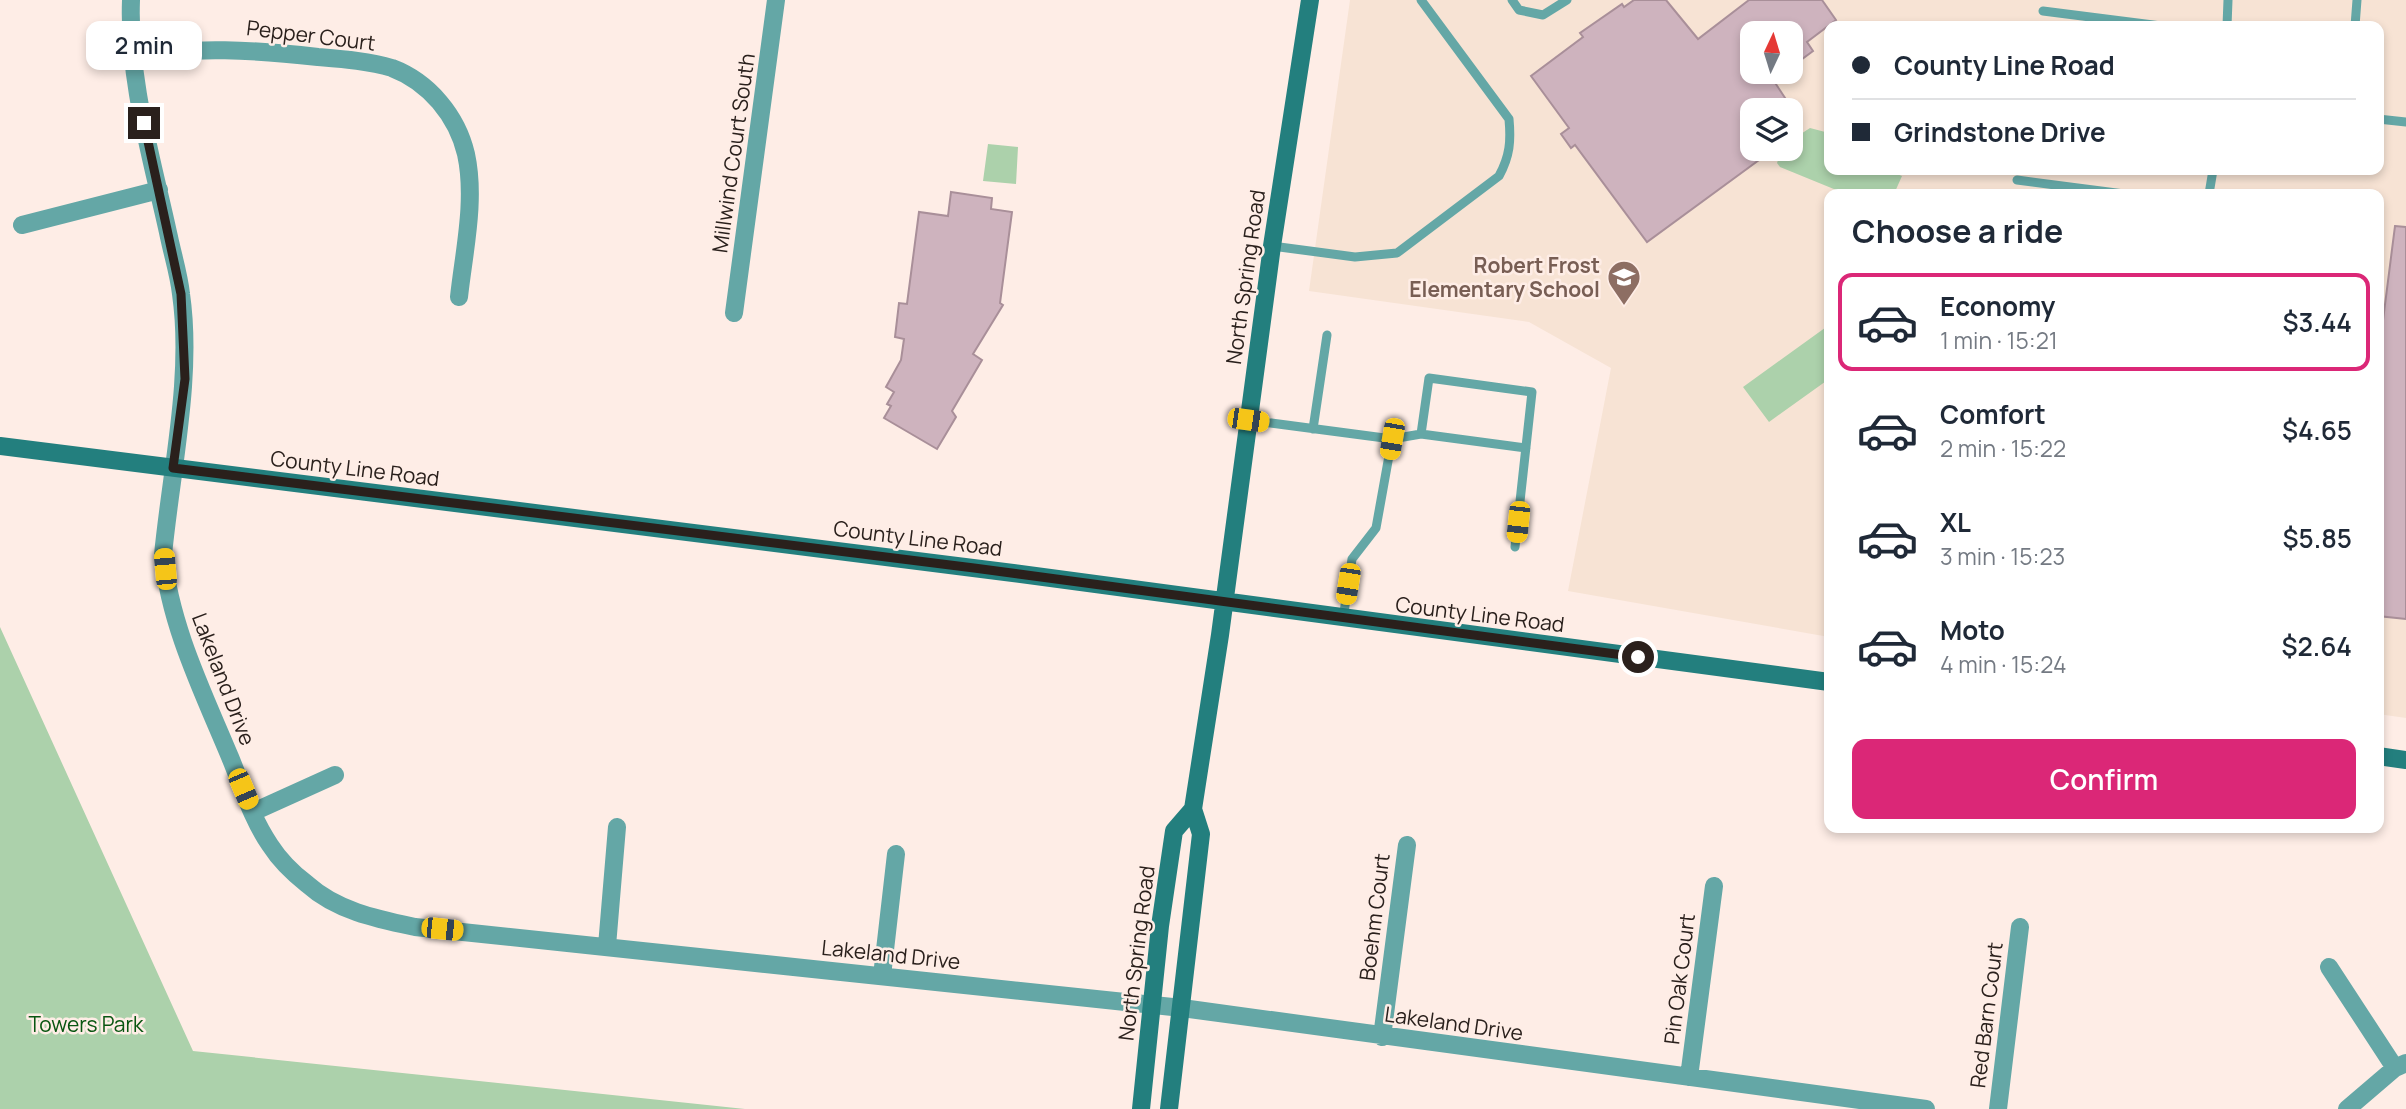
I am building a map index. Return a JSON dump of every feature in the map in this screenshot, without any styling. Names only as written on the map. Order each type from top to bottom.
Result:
[{"type":"main road","name":"North Spring Road","points":[[1169,1109],[1201,834],[1193,809],[1272,246],[1310,0]]},
{"type":"main road","name":"County Line Road","points":[[0,446],[978,569],[1824,681]]},
{"type":"main road","points":[[2384,757],[2406,760]]},
{"type":"main road","name":"North Spring Road","points":[[1141,1109],[1160,926],[1174,831],[1193,809]]},
{"type":"street","name":"Lakeland Drive","points":[[131,0],[134,78],[181,294],[184,335],[185,379],[163,555],[166,584],[185,650],[270,846],[307,885],[334,903],[369,917],[415,927],[1182,1008],[1689,1077],[1836,1103],[1926,1109]]},
{"type":"street","name":"Millwind Court South","points":[[734,313],[776,0]]},
{"type":"street","name":"Pepper Court","points":[[132,57],[170,50],[222,48],[289,53],[391,68],[426,89],[449,115],[466,152],[469,176],[468,217],[458,297]]},
{"type":"street","points":[[22,225],[159,191]]},
{"type":"street","points":[[253,812],[335,775]]},
{"type":"street","points":[[607,946],[617,827]]},
{"type":"street","name":"Boehm Court","points":[[1382,1037],[1407,845]]},
{"type":"street","points":[[882,976],[895,854]]},
{"type":"street","name":"Pin Oak Court","points":[[1689,1077],[1714,886]]},
{"type":"street","name":"Red Barn Court","points":[[1998,1109],[2021,928]]},
{"type":"street","points":[[2329,967],[2400,1065],[2347,1109]]},
{"type":"lane","points":[[1272,246],[1355,257],[1397,253],[1499,176],[1510,150],[1509,119],[1421,0]]},
{"type":"lane","points":[[1512,0],[1519,10],[1543,15],[1567,0]]},
{"type":"lane","points":[[2227,21],[2228,0]]},
{"type":"lane","points":[[2355,21],[2357,0]]},
{"type":"lane","points":[[2043,11],[2122,21]]},
{"type":"lane","points":[[2384,119],[2406,122]]},
{"type":"lane","points":[[2017,180],[2086,189]]},
{"type":"lane","points":[[1313,429],[1327,335]]},
{"type":"lane","points":[[1421,434],[1429,378],[1532,392],[1515,547]]},
{"type":"lane","points":[[1248,420],[1392,439],[1421,434],[1526,448]]},
{"type":"lane","points":[[1343,619],[1352,559],[1376,528],[1392,439]]},
{"type":"shaded area","name":"Robert Frost Elementary School","points":[[1350,0],[2406,0],[2406,718],[2384,715],[2384,189],[1824,189],[1824,636],[1568,591],[1611,368],[1529,322],[1309,291]]},
{"type":"green space","points":[[1810,128],[1824,132],[1824,175],[1902,176],[1896,189],[1834,189],[1780,167],[1777,163],[1803,161],[1803,133]]},
{"type":"green space","points":[[988,144],[1018,147],[1016,184],[983,181]]},
{"type":"green space","points":[[1824,329],[1824,383],[1769,422],[1743,387]]},
{"type":"green space","name":"Towers Park","points":[[0,627],[193,1051],[745,1109],[0,1109]]},
{"type":"building","name":"Robert Frost Elementary School","points":[[1634,0],[1666,0],[1698,39],[1749,0],[1822,0],[1836,20],[1824,21],[1824,29],[1807,42],[1813,51],[1803,58],[1803,21],[1740,21],[1740,84],[1776,84],[1785,98],[1740,98],[1740,161],[1758,161],[1647,242],[1575,145],[1571,148],[1561,134],[1569,128],[1531,76],[1583,37],[1580,33],[1622,4],[1624,7]]},
{"type":"building","points":[[951,192],[992,198],[991,209],[1012,212],[1000,303],[1003,305],[973,354],[982,360],[952,411],[956,417],[937,449],[884,418],[891,406],[887,404],[894,392],[886,387],[901,360],[904,339],[895,337],[899,303],[907,304],[919,212],[948,216]]},
{"type":"building","points":[[2395,226],[2406,227],[2406,619],[2384,617],[2384,312]]},
{"type":"place","name":"Robert Frost Elementary School","points":[[1624,307]]},
{"type":"route","points":[[144,123],[181,294],[185,379],[173,468],[974,568],[1638,657]]}]
